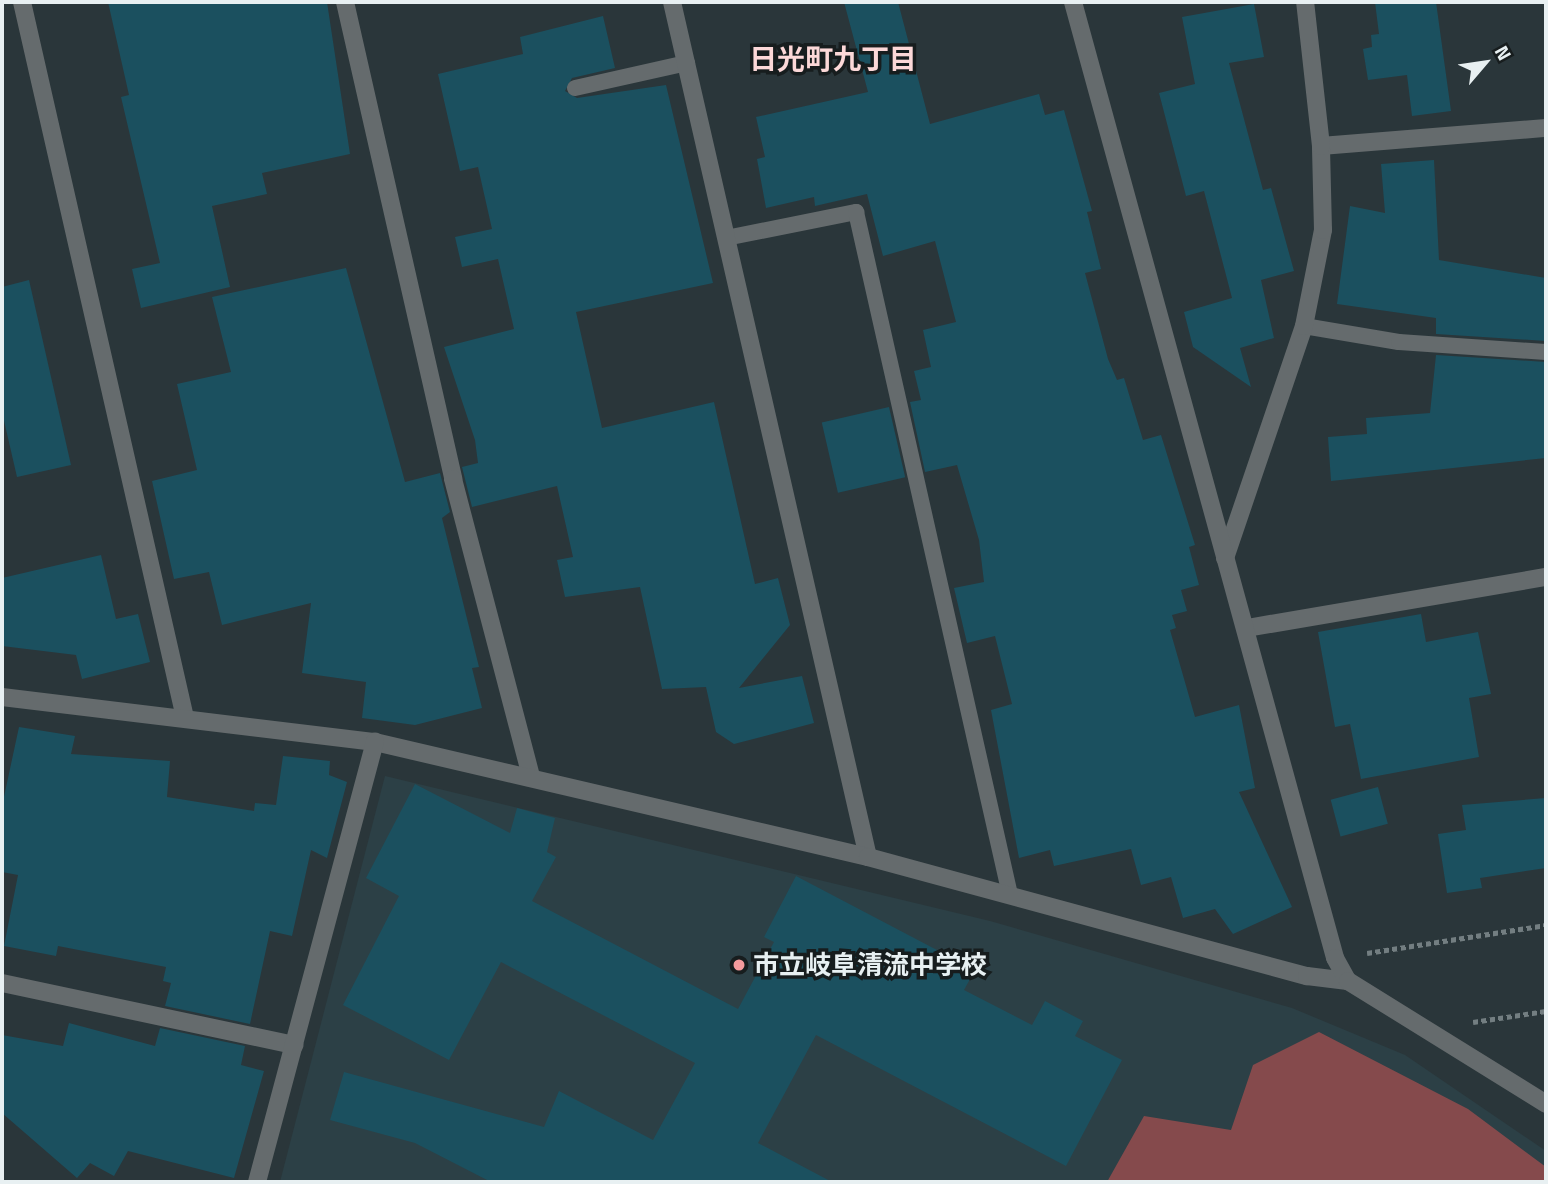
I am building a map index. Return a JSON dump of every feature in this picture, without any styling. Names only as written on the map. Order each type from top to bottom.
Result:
[{"type":"street","points":[[22,2],[185,718]]},
{"type":"street","points":[[345,2],[453,480],[531,776]]},
{"type":"street","points":[[672,2],[868,857]]},
{"type":"street","points":[[1073,2],[1225,558],[1247,628],[1335,958],[1348,981],[1420,1030],[1546,1104]]},
{"type":"street","points":[[1225,558],[1304,326],[1323,230],[1321,146],[1305,2]]},
{"type":"street","points":[[1321,146],[1546,128]]},
{"type":"street","points":[[1247,628],[1546,577]]},
{"type":"street","points":[[2,697],[375,741],[868,857],[1307,976],[1348,981]]},
{"type":"street","points":[[257,1182],[375,741]]},
{"type":"street","points":[[2,983],[294,1045]]},
{"type":"lane","points":[[575,88],[687,64]]},
{"type":"lane","points":[[726,238],[856,212],[1010,895]]},
{"type":"lane","points":[[1304,326],[1399,342],[1546,352]]},
{"type":"path","points":[[1335,958],[1546,925]]},
{"type":"path","points":[[1420,1030],[1546,1011]]},
{"type":"shaded area","name":"市立岐阜清流中学校","points":[[385,776],[990,921],[1292,1008],[1405,1055],[1546,1151],[1546,1182],[280,1182]]},
{"type":"shaded area","points":[[1319,1032],[1468,1109],[1546,1167],[1546,1182],[1107,1182],[1144,1116],[1231,1130],[1253,1065]]},
{"type":"building","points":[[108,2],[327,2],[350,154],[262,173],[267,194],[212,206],[230,287],[141,308],[132,269],[160,263],[121,97],[129,95]]},
{"type":"building","points":[[844,2],[898,2],[930,124],[1039,94],[1045,115],[1064,110],[1092,211],[1087,212],[1101,269],[1085,273],[1108,359],[1117,380],[1124,378],[1143,440],[1161,435],[1195,545],[1189,547],[1199,585],[1181,590],[1187,611],[1172,615],[1176,628],[1170,630],[1195,717],[1239,705],[1255,788],[1239,792],[1292,907],[1233,934],[1215,909],[1183,918],[1171,877],[1141,885],[1131,849],[1054,866],[1050,850],[1019,858],[991,710],[1012,704],[995,636],[967,643],[954,588],[984,582],[979,540],[957,465],[925,472],[910,402],[921,400],[914,371],[931,367],[923,330],[956,322],[935,241],[883,256],[867,194],[815,206],[814,197],[766,208],[757,159],[765,157],[756,117],[868,92]]},
{"type":"building","points":[[1375,2],[1436,2],[1451,111],[1412,116],[1407,75],[1368,80],[1363,49],[1372,47],[1371,35],[1379,34]]},
{"type":"building","points":[[1254,4],[1264,57],[1229,63],[1263,190],[1271,188],[1294,271],[1261,280],[1274,338],[1240,348],[1251,387],[1193,347],[1184,312],[1232,298],[1204,191],[1186,196],[1159,93],[1195,84],[1182,17]]},
{"type":"building","points":[[603,16],[615,68],[572,78],[565,91],[577,98],[666,85],[713,283],[576,312],[602,428],[714,402],[755,584],[778,578],[790,625],[739,688],[802,676],[814,723],[734,744],[716,732],[706,687],[662,689],[640,587],[565,597],[557,560],[573,557],[557,486],[472,507],[462,467],[478,463],[475,440],[444,347],[514,329],[498,259],[462,267],[455,237],[492,229],[478,167],[460,171],[438,74],[523,54],[520,37]]},
{"type":"building","points":[[1434,160],[1439,260],[1546,278],[1546,341],[1436,334],[1436,318],[1337,304],[1350,206],[1385,213],[1381,164]]},
{"type":"building","points":[[346,268],[405,482],[440,473],[450,512],[442,518],[479,667],[472,668],[482,708],[415,725],[362,718],[366,682],[302,673],[311,603],[222,625],[209,572],[174,579],[152,481],[197,470],[177,384],[231,372],[212,297]]},
{"type":"building","points":[[29,280],[71,465],[17,477],[2,412],[2,287]]},
{"type":"building","points":[[1436,355],[1546,362],[1546,458],[1331,481],[1328,437],[1367,434],[1366,418],[1430,413]]},
{"type":"building","points":[[889,407],[905,477],[838,493],[822,423]]},
{"type":"building","points":[[101,555],[116,619],[138,614],[150,662],[82,679],[76,655],[2,646],[2,578]]},
{"type":"building","points":[[1421,614],[1426,642],[1478,632],[1491,694],[1469,698],[1479,757],[1361,779],[1350,724],[1335,727],[1318,632]]},
{"type":"building","points":[[19,727],[75,736],[71,754],[170,761],[167,797],[254,811],[255,803],[276,805],[283,756],[330,761],[329,775],[347,782],[327,858],[311,850],[292,936],[270,931],[250,1024],[165,1006],[171,983],[163,981],[166,967],[58,946],[56,956],[4,946],[18,875],[2,872],[2,806]]},
{"type":"building","points":[[415,784],[510,833],[517,808],[555,818],[547,852],[556,857],[532,901],[738,1009],[774,942],[764,937],[796,876],[975,970],[964,990],[1032,1025],[1045,1001],[1083,1021],[1075,1036],[1122,1060],[1066,1166],[816,1035],[758,1143],[832,1182],[491,1182],[415,1143],[330,1120],[344,1072],[544,1127],[559,1091],[653,1140],[695,1063],[501,962],[449,1060],[343,1005],[399,896],[366,878]]},
{"type":"building","points":[[1378,787],[1388,824],[1341,836],[1331,800]]},
{"type":"building","points":[[1546,798],[1546,868],[1480,878],[1482,888],[1447,893],[1438,834],[1466,830],[1462,805]]},
{"type":"building","points":[[69,1023],[155,1046],[160,1028],[245,1046],[241,1065],[264,1071],[234,1178],[128,1151],[114,1176],[90,1163],[77,1178],[2,1113],[2,1035],[63,1046]]},
{"type":"place","name":"市立岐阜清流中学校","points":[[739,965]]},
{"type":"district","name":"日光町九丁目","points":[[833,59]]}]
